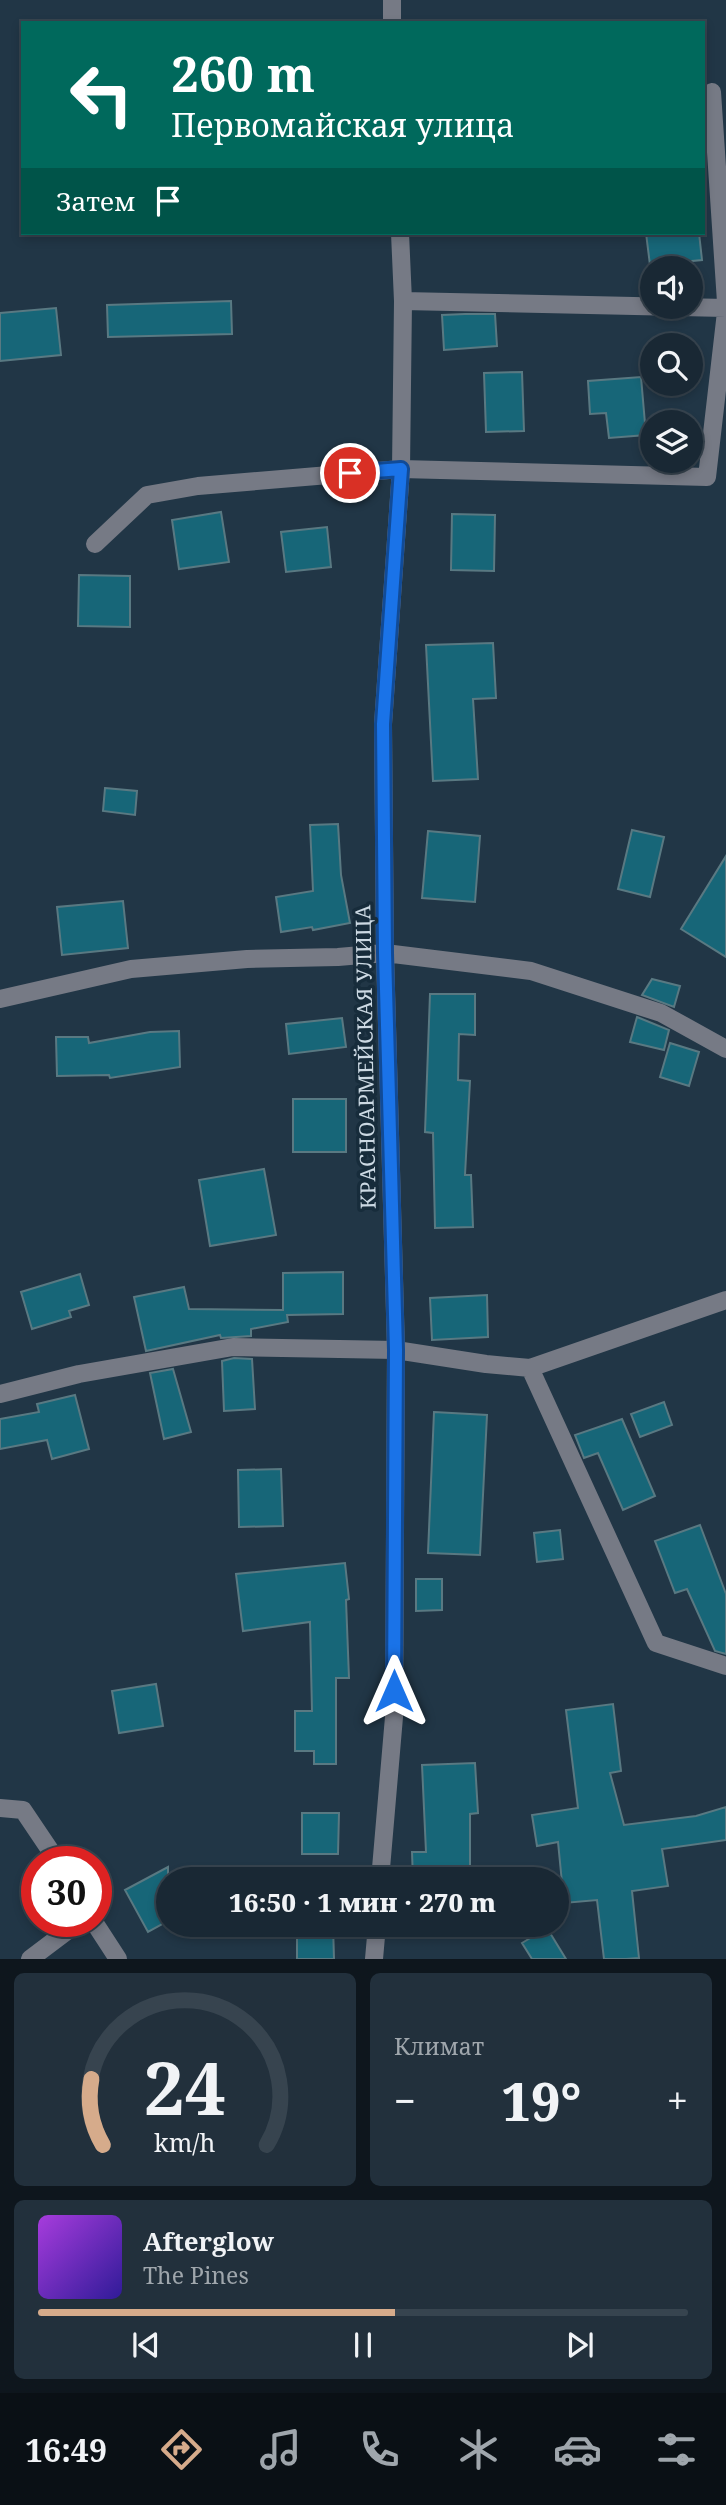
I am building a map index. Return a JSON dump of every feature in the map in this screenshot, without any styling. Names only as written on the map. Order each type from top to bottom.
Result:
[{"type":"street","points":[[391,0],[392,21]]},
{"type":"street","points":[[712,92],[726,302]]},
{"type":"street","name":"КРАСНОАРМЕЙСКАЯ УЛИЦА","points":[[381,1867],[394,1717],[396,1350],[385,953],[383,724],[401,469],[403,301],[400,235]]},
{"type":"street","points":[[95,544],[147,495],[198,485],[401,469],[707,477],[726,310],[403,301]]},
{"type":"street","points":[[0,999],[131,970],[247,959],[385,953],[531,971],[661,1013],[726,1049]]},
{"type":"street","points":[[0,1394],[79,1374],[233,1347],[396,1350],[530,1368],[726,1300]]},
{"type":"street","points":[[530,1368],[656,1643],[726,1666]]},
{"type":"street","points":[[0,1808],[23,1810],[47,1846]]},
{"type":"street","points":[[30,1959],[59,1937]]},
{"type":"street","points":[[104,1937],[118,1959]]},
{"type":"street","points":[[374,1959],[376,1937]]},
{"type":"building","points":[[646,235],[699,235],[702,256],[649,256]]},
{"type":"building","points":[[231,301],[232,334],[108,337],[107,305]]},
{"type":"building","points":[[56,308],[61,355],[0,361],[0,313]]},
{"type":"building","points":[[495,314],[497,346],[444,350],[442,315]]},
{"type":"building","points":[[522,372],[524,431],[486,432],[484,373]]},
{"type":"building","points":[[640,377],[640,396],[643,396],[644,410],[640,410],[640,435],[609,438],[606,413],[590,414],[588,381]]},
{"type":"building","points":[[221,512],[229,562],[179,569],[172,520]]},
{"type":"building","points":[[452,514],[495,515],[494,571],[451,570]]},
{"type":"building","points":[[327,527],[331,567],[286,572],[281,532]]},
{"type":"building","points":[[79,575],[130,576],[130,627],[78,626]]},
{"type":"building","points":[[493,643],[496,698],[473,699],[478,779],[433,781],[426,645]]},
{"type":"building","points":[[105,788],[137,791],[135,815],[103,811]]},
{"type":"building","points":[[338,824],[341,875],[350,923],[313,930],[312,927],[281,932],[276,897],[313,891],[310,825]]},
{"type":"building","points":[[632,830],[664,837],[650,897],[618,889]]},
{"type":"building","points":[[428,831],[480,836],[475,902],[422,898]]},
{"type":"building","points":[[726,856],[726,957],[681,929]]},
{"type":"building","points":[[123,901],[128,948],[62,955],[57,907]]},
{"type":"building","points":[[652,979],[680,986],[674,1007],[642,995]]},
{"type":"building","points":[[430,994],[475,994],[475,1035],[459,1034],[458,1080],[470,1081],[465,1175],[471,1175],[473,1227],[435,1228],[433,1133],[425,1132]]},
{"type":"building","points":[[637,1017],[669,1030],[664,1050],[630,1042]]},
{"type":"building","points":[[342,1018],[346,1047],[289,1054],[286,1024]]},
{"type":"building","points":[[179,1031],[180,1067],[110,1078],[109,1075],[57,1076],[56,1037],[88,1037],[89,1043],[150,1032]]},
{"type":"building","points":[[670,1043],[699,1052],[689,1086],[660,1077]]},
{"type":"building","points":[[293,1099],[346,1099],[346,1152],[293,1152]]},
{"type":"building","points":[[264,1169],[276,1235],[210,1246],[199,1180]]},
{"type":"building","points":[[343,1272],[343,1314],[287,1315],[288,1322],[251,1329],[251,1336],[221,1338],[220,1335],[146,1351],[134,1297],[184,1287],[189,1309],[283,1310],[283,1273]]},
{"type":"building","points":[[80,1274],[89,1305],[69,1311],[71,1317],[32,1329],[21,1292]]},
{"type":"building","points":[[487,1295],[488,1337],[432,1340],[430,1298]]},
{"type":"building","points":[[234,1358],[252,1359],[255,1409],[224,1411],[222,1361]]},
{"type":"building","points":[[173,1369],[191,1432],[164,1439],[150,1373]]},
{"type":"building","points":[[75,1395],[89,1449],[52,1459],[47,1440],[0,1449],[0,1419],[39,1412],[37,1404]]},
{"type":"building","points":[[664,1402],[672,1425],[640,1437],[631,1414]]},
{"type":"building","points":[[434,1412],[487,1415],[480,1555],[428,1553]]},
{"type":"building","points":[[622,1419],[655,1496],[623,1510],[598,1453],[584,1458],[575,1435]]},
{"type":"building","points":[[281,1469],[283,1526],[239,1527],[238,1470]]},
{"type":"building","points":[[700,1525],[726,1594],[726,1654],[715,1651],[687,1589],[675,1593],[655,1541]]},
{"type":"building","points":[[560,1530],[563,1559],[537,1562],[534,1533]]},
{"type":"building","points":[[345,1563],[349,1599],[346,1600],[349,1678],[336,1678],[336,1764],[314,1764],[314,1751],[295,1751],[295,1711],[312,1711],[310,1622],[243,1631],[236,1574]]},
{"type":"building","points":[[416,1579],[442,1579],[442,1610],[416,1611]]},
{"type":"building","points":[[156,1684],[163,1726],[119,1733],[112,1691]]},
{"type":"building","points":[[613,1704],[621,1771],[610,1773],[624,1825],[696,1816],[726,1807],[726,1840],[662,1849],[668,1886],[632,1891],[639,1958],[604,1959],[597,1900],[569,1903],[569,1867],[560,1867],[558,1842],[537,1846],[532,1815],[578,1808],[566,1710]]},
{"type":"building","points":[[475,1763],[478,1813],[470,1814],[470,1867],[413,1867],[412,1852],[426,1852],[422,1765]]},
{"type":"building","points":[[302,1813],[339,1813],[338,1854],[302,1854]]},
{"type":"building","points":[[156,1873],[156,1928],[148,1932],[125,1890]]},
{"type":"building","points":[[297,1937],[333,1937],[334,1959],[297,1959]]},
{"type":"building","points":[[532,1937],[553,1937],[566,1959],[532,1959],[522,1943]]},
{"type":"route","points":[[350,473],[401,469],[383,724],[385,953],[396,1350],[394,1691]]}]
